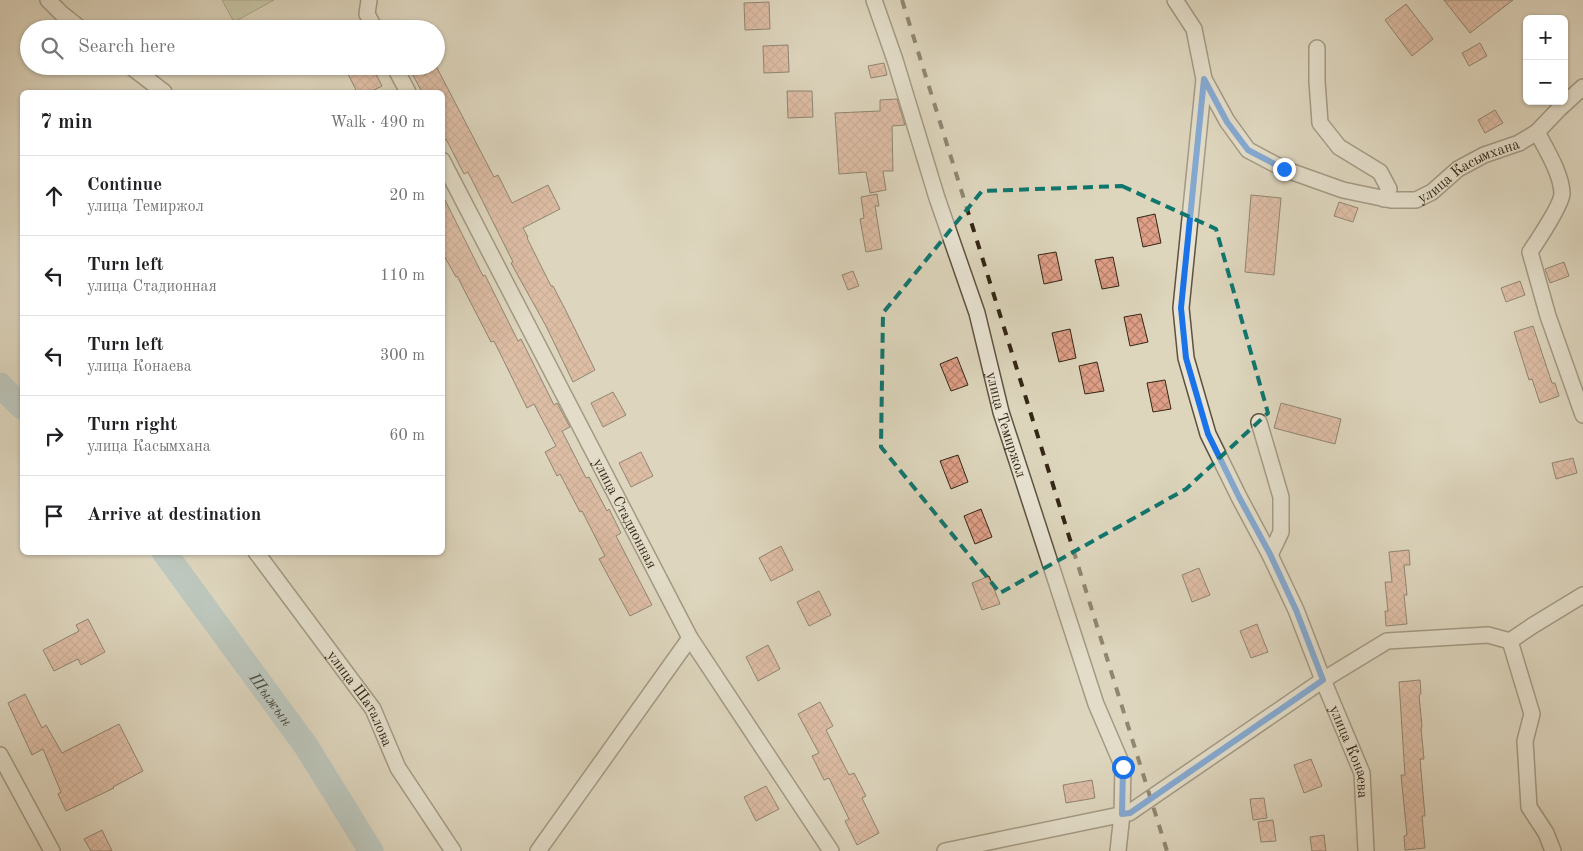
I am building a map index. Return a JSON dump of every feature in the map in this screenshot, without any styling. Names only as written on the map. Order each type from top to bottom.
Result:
[{"type":"street","points":[[48,0],[70,20]]},
{"type":"street","name":"улица Темиржол","points":[[874,0],[895,60],[937,198],[977,312],[1001,412],[1096,704],[1123,767],[1122,814],[1118,851]]},
{"type":"street","name":"улица Конаева","points":[[1175,0],[1194,29],[1204,79],[1181,308],[1186,358],[1208,434],[1270,554],[1296,610],[1362,773],[1366,851]]},
{"type":"street","points":[[368,7],[372,20]]},
{"type":"street","points":[[1317,48],[1320,123],[1339,147],[1380,172],[1389,189],[1384,199]]},
{"type":"street","points":[[142,75],[161,90]]},
{"type":"street","points":[[399,75],[407,90]]},
{"type":"street","name":"улица Касымхана","points":[[1204,79],[1227,122],[1248,150],[1284,169],[1343,190],[1391,200],[1416,200],[1432,192],[1458,169],[1484,155],[1519,143],[1537,132],[1583,88]]},
{"type":"street","points":[[1537,132],[1560,184],[1562,195],[1530,252],[1548,316],[1583,415]]},
{"type":"street","name":"улица Стадионная","points":[[445,166],[690,638],[831,851]]},
{"type":"street","points":[[1259,422],[1280,497],[1280,532],[1270,554]]},
{"type":"street","name":"улица Шаталова","points":[[258,555],[373,709],[398,768],[453,851]]},
{"type":"street","points":[[945,851],[1130,813],[1323,680],[1387,640],[1488,635],[1510,641],[1583,595]]},
{"type":"street","points":[[538,851],[690,638]]},
{"type":"street","points":[[1510,641],[1532,714],[1525,741],[1529,807],[1546,833],[1553,851]]},
{"type":"street","points":[[0,755],[52,851]]},
{"type":"highlighted area","points":[[1122,186],[1216,229],[1268,413],[1186,489],[1000,593],[881,447],[883,313],[982,191]]},
{"type":"green space","points":[[222,0],[274,0],[238,20],[233,20]]},
{"type":"building","points":[[1444,0],[1513,0],[1470,33]]},
{"type":"building","points":[[769,2],[770,29],[745,30],[744,3]]},
{"type":"building","points":[[1406,4],[1433,39],[1412,56],[1385,20]]},
{"type":"building","points":[[1480,43],[1487,56],[1469,66],[1462,53]]},
{"type":"building","points":[[788,45],[789,72],[764,73],[763,46]]},
{"type":"building","points":[[884,63],[887,75],[871,78],[868,66]]},
{"type":"building","points":[[348,75],[376,75],[382,86],[374,90],[356,90]]},
{"type":"building","points":[[413,75],[441,75],[494,177],[498,175],[512,203],[548,185],[560,209],[523,228],[595,370],[573,382],[546,326],[511,263],[513,262],[468,172],[464,174],[445,139],[445,90],[421,90]]},
{"type":"building","points":[[787,91],[812,91],[813,117],[788,118]]},
{"type":"building","points":[[897,99],[905,125],[892,126],[893,171],[883,171],[886,190],[870,193],[866,172],[839,174],[835,113],[880,111],[880,100]]},
{"type":"building","points":[[1495,110],[1503,123],[1485,133],[1478,120]]},
{"type":"building","points":[[877,194],[879,206],[875,206],[882,249],[866,252],[860,219],[864,218],[861,197]]},
{"type":"building","points":[[1251,195],[1281,198],[1274,275],[1245,272]]},
{"type":"building","points":[[445,200],[518,341],[521,339],[554,405],[557,403],[570,427],[562,431],[586,478],[589,477],[607,511],[609,509],[621,533],[616,536],[652,605],[630,616],[599,559],[605,556],[582,511],[580,512],[560,474],[557,476],[545,452],[556,446],[534,404],[527,408],[494,341],[491,342],[445,257]]},
{"type":"building","points":[[1339,202],[1358,208],[1353,222],[1334,216]]},
{"type":"building","points":[[1155,214],[1161,243],[1143,247],[1137,218]]},
{"type":"building","points":[[1056,252],[1062,280],[1044,284],[1038,255]]},
{"type":"building","points":[[1113,257],[1119,286],[1102,289],[1095,260]]},
{"type":"building","points":[[1564,262],[1569,276],[1550,283],[1545,269]]},
{"type":"building","points":[[853,271],[859,286],[848,290],[842,275]]},
{"type":"building","points":[[1520,281],[1525,295],[1506,302],[1501,288]]},
{"type":"building","points":[[1141,314],[1148,342],[1130,346],[1124,317]]},
{"type":"building","points":[[1533,326],[1552,383],[1555,383],[1559,396],[1540,403],[1532,379],[1529,380],[1514,332]]},
{"type":"building","points":[[1070,329],[1076,358],[1059,362],[1052,333]]},
{"type":"building","points":[[957,357],[968,385],[951,391],[940,364]]},
{"type":"building","points":[[1097,362],[1104,391],[1085,394],[1079,366]]},
{"type":"building","points":[[1165,380],[1171,409],[1153,412],[1147,383]]},
{"type":"building","points":[[613,392],[626,415],[603,427],[591,403]]},
{"type":"building","points":[[1281,403],[1341,419],[1335,444],[1274,428]]},
{"type":"building","points":[[641,452],[653,476],[631,487],[619,463]]},
{"type":"building","points":[[958,455],[968,482],[951,489],[940,461]]},
{"type":"building","points":[[1573,458],[1577,473],[1556,479],[1552,463]]},
{"type":"building","points":[[981,509],[992,537],[975,544],[964,516]]},
{"type":"building","points":[[781,546],[793,570],[771,581],[759,558]]},
{"type":"building","points":[[1409,550],[1410,565],[1404,565],[1407,595],[1404,595],[1407,624],[1386,626],[1385,611],[1388,611],[1385,582],[1392,582],[1389,552]]},
{"type":"building","points":[[1199,568],[1210,595],[1192,602],[1182,575]]},
{"type":"building","points":[[989,576],[1000,604],[982,610],[972,583]]},
{"type":"building","points":[[819,591],[831,615],[809,626],[797,602]]},
{"type":"building","points":[[88,619],[105,652],[81,665],[78,659],[54,671],[43,650],[79,631],[76,625]]},
{"type":"building","points":[[1257,624],[1268,652],[1251,658],[1240,631]]},
{"type":"building","points":[[768,645],[780,669],[758,681],[746,657]]},
{"type":"building","points":[[1420,680],[1421,694],[1419,695],[1424,759],[1420,759],[1425,816],[1422,816],[1425,848],[1405,850],[1404,836],[1407,835],[1401,775],[1405,775],[1399,682]]},
{"type":"building","points":[[25,694],[42,728],[46,725],[62,753],[119,724],[143,771],[114,788],[66,811],[58,794],[61,792],[43,749],[32,755],[8,703]]},
{"type":"building","points":[[820,702],[833,726],[826,730],[849,775],[854,773],[866,796],[862,798],[879,833],[857,845],[845,821],[849,819],[829,778],[824,780],[812,756],[819,753],[798,714]]},
{"type":"building","points":[[1311,759],[1322,786],[1304,793],[1294,765]]},
{"type":"building","points":[[1092,780],[1095,798],[1066,803],[1063,785]]},
{"type":"building","points":[[766,786],[779,809],[756,821],[744,797]]},
{"type":"building","points":[[1264,798],[1267,818],[1253,820],[1250,799]]},
{"type":"building","points":[[1273,820],[1276,841],[1261,842],[1258,822]]},
{"type":"building","points":[[102,830],[112,851],[91,851],[84,839]]},
{"type":"building","points":[[1324,835],[1326,851],[1312,851],[1310,837]]},
{"type":"waterway","name":"Шыжын","points":[[0,385],[20,405]]},
{"type":"waterway","name":"Шыжын","points":[[166,555],[306,746],[371,851]]},
{"type":"railway","points":[[902,0],[1167,851]]},
{"type":"route","points":[[1123,767],[1122,814],[1130,813],[1323,680],[1296,610],[1270,554],[1208,434],[1186,358],[1181,308],[1204,79],[1227,122],[1248,150],[1284,169]]}]
